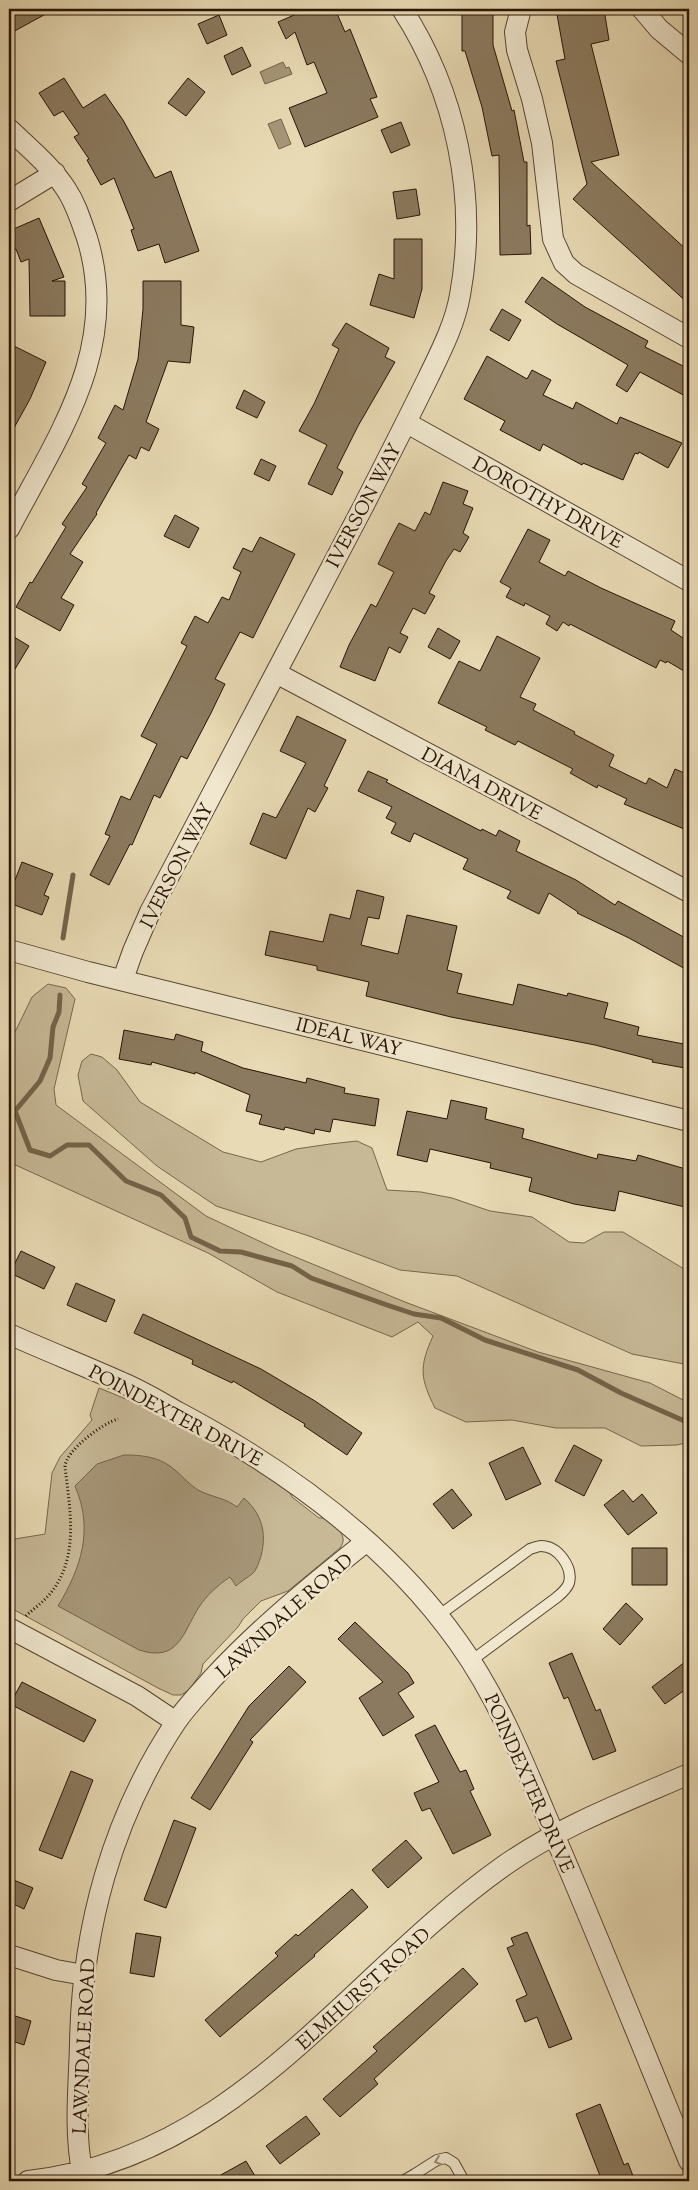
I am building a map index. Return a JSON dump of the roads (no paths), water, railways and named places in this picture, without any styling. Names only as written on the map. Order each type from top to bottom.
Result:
[{"type":"street","name":"IVERSON WAY","points":[[123,979],[132,952],[150,912],[406,422],[450,330],[460,296],[466,248],[467,216],[461,162],[443,92],[419,38],[402,9]]},
{"type":"street","points":[[521,9],[515,32],[517,50],[532,99],[542,143],[555,247],[564,262],[576,274],[689,338]]},
{"type":"street","points":[[642,9],[658,30],[689,54]]},
{"type":"street","points":[[9,128],[55,173],[74,201],[90,249],[98,300],[95,335],[88,369],[76,399],[9,529]]},
{"type":"street","points":[[9,202],[55,173]]},
{"type":"street","name":"DOROTHY DRIVE","points":[[406,422],[689,581]]},
{"type":"street","name":"DIANA DRIVE","points":[[276,673],[689,892]]},
{"type":"street","name":"IDEAL WAY","points":[[9,950],[689,1121]]},
{"type":"street","name":"POINDEXTER DRIVE","points":[[9,1334],[124,1383],[223,1436],[317,1498],[367,1541],[413,1587],[438,1616],[471,1661],[515,1742],[597,1935],[689,2161]]},
{"type":"street","name":"LAWNDALE ROAD","points":[[82,2171],[78,2146],[80,2017],[90,1933],[102,1882],[119,1832],[141,1783],[176,1722],[235,1655],[278,1615],[367,1541]]},
{"type":"street","points":[[9,1628],[137,1696],[176,1722]]},
{"type":"street","name":"ELMHURST ROAD","points":[[28,2181],[82,2171],[124,2158],[167,2140],[228,2103],[278,2064],[466,1895],[505,1866],[554,1836],[689,1774]]},
{"type":"street","points":[[9,1955],[42,1967],[84,1975]]},
{"type":"lane","points":[[438,1616],[530,1549],[540,1546],[551,1548],[560,1554],[569,1568],[568,1586],[556,1598],[471,1661]]},
{"type":"lane","points":[[403,2181],[417,2178],[436,2160],[446,2158],[454,2163],[464,2181]]},
{"type":"waterway","points":[[63,938],[73,875]]},
{"type":"waterway","points":[[15,1111],[40,1081],[50,1058],[53,1027],[59,1012],[60,995]]},
{"type":"waterway","points":[[9,1103],[15,1111],[30,1150],[50,1156],[67,1145],[89,1145],[126,1181],[161,1195],[185,1218],[191,1237],[220,1251],[241,1252],[292,1266],[311,1278],[387,1305],[414,1314],[441,1318],[485,1340],[578,1370],[621,1393],[689,1423]]}]
